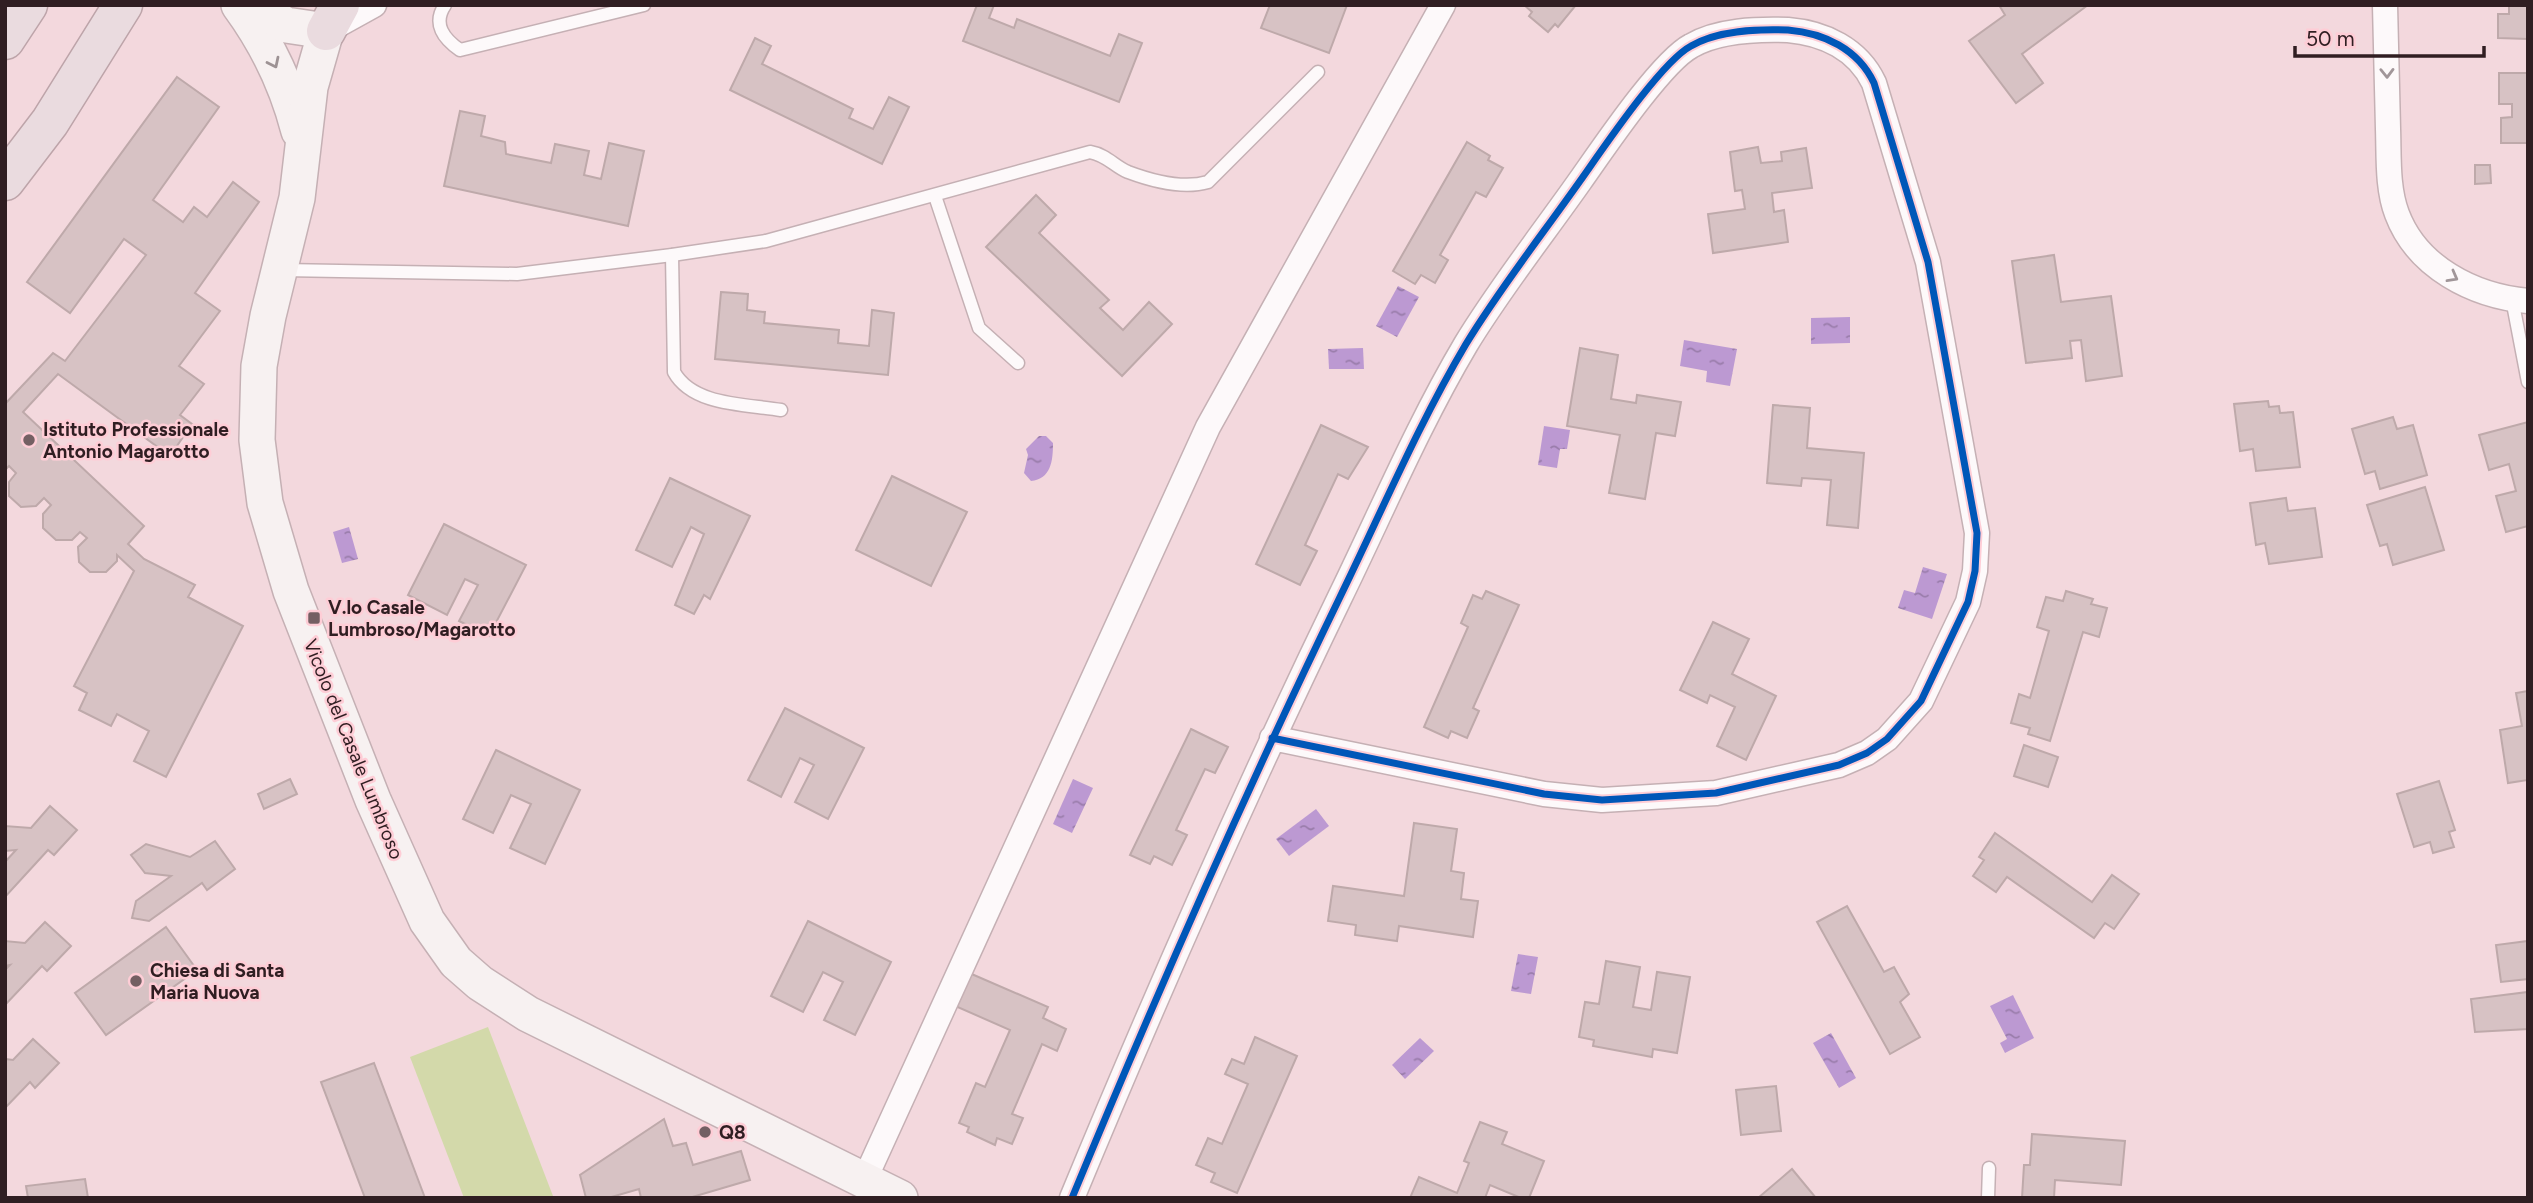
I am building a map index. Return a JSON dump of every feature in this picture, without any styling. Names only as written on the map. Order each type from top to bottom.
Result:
[{"type":"highway","points":[[5,40],[28,5]]},
{"type":"highway","points":[[5,150],[101,5]]},
{"type":"highway","points":[[5,181],[50,122],[123,5]]},
{"type":"street","points":[[239,5],[280,74],[302,143]]},
{"type":"street","points":[[251,5],[286,25],[374,5]]},
{"type":"street","points":[[864,1181],[1208,427],[1443,5]]},
{"type":"street","points":[[2385,5],[2389,160],[2392,196],[2402,225],[2422,255],[2444,272],[2484,292],[2520,300]]},
{"type":"street","name":"Vicolo del Casale Lumbroso","points":[[326,14],[310,87],[298,198],[264,337],[257,390],[258,452],[268,518],[285,575],[368,788],[438,939],[474,978],[528,1014],[900,1198]]},
{"type":"street","points":[[1072,1198],[1167,968],[1272,738],[1439,393],[1467,343],[1611,138],[1676,57],[1700,42],[1739,32],[1765,30],[1820,36],[1852,54],[1866,68],[1874,83],[1919,223],[1933,284],[1976,525],[1976,560],[1968,602],[1912,714],[1877,746],[1839,765],[1716,793],[1623,800],[1545,794],[1272,738]]},
{"type":"lane","points":[[445,5],[439,25],[444,39],[460,50],[643,5]]},
{"type":"lane","points":[[279,270],[517,274],[672,255],[766,241],[1090,152],[1104,155],[1126,171],[1190,187],[1208,182],[1318,72]]},
{"type":"lane","points":[[935,196],[979,328],[1018,363]]},
{"type":"lane","points":[[672,255],[674,372],[681,385],[695,395],[781,410]]},
{"type":"lane","points":[[2520,300],[2528,382]]},
{"type":"lane","points":[[1988,1198],[1989,1168]]},
{"type":"green space","points":[[488,1027],[553,1196],[550,1198],[464,1198],[410,1057]]},
{"type":"water","points":[[1398,286],[1419,297],[1397,337],[1376,326]]},
{"type":"water","points":[[1850,317],[1850,343],[1811,344],[1811,318]]},
{"type":"water","points":[[1684,340],[1737,349],[1730,386],[1706,382],[1707,371],[1680,366]]},
{"type":"water","points":[[1363,348],[1364,369],[1329,369],[1328,349]]},
{"type":"water","points":[[1544,426],[1570,430],[1567,449],[1560,449],[1557,468],[1538,465]]},
{"type":"water","points":[[1039,436],[1046,436],[1053,443],[1050,468],[1043,477],[1031,481],[1024,473],[1028,455],[1026,449]]},
{"type":"water","points":[[349,527],[358,559],[342,563],[333,532]]},
{"type":"water","points":[[1923,567],[1947,574],[1932,619],[1898,608],[1904,590],[1915,593]]},
{"type":"water","points":[[1073,779],[1093,788],[1072,833],[1053,824]]},
{"type":"water","points":[[1316,809],[1329,826],[1289,856],[1276,839]]},
{"type":"water","points":[[1518,954],[1538,957],[1531,994],[1511,991]]},
{"type":"water","points":[[2013,995],[2034,1038],[2005,1053],[2000,1043],[2007,1039],[1990,1006]]},
{"type":"water","points":[[1831,1033],[1856,1078],[1839,1088],[1813,1043]]},
{"type":"water","points":[[1420,1038],[1434,1051],[1405,1079],[1392,1065]]},
{"type":"building","points":[[977,5],[994,5],[989,18],[1014,28],[1017,19],[1110,56],[1119,34],[1142,43],[1119,102],[963,41]]},
{"type":"building","points":[[1270,5],[1347,5],[1329,53],[1261,28]]},
{"type":"building","points":[[1524,5],[1576,5],[1558,27],[1555,24],[1548,32],[1529,16],[1532,12]]},
{"type":"building","points":[[1999,5],[2088,5],[2022,54],[2043,83],[2016,103],[1969,41],[2005,15]]},
{"type":"building","points":[[2509,5],[2528,5],[2528,39],[2498,38],[2498,14],[2509,14]]},
{"type":"building","points":[[755,38],[771,46],[762,64],[853,109],[849,118],[873,129],[889,97],[909,107],[882,164],[730,90]]},
{"type":"building","points":[[2499,73],[2528,73],[2528,143],[2501,143],[2501,118],[2512,117],[2512,104],[2499,104]]},
{"type":"building","name":"Istituto Professionale Antonio Magarotto","points":[[177,77],[219,107],[153,200],[183,222],[194,207],[207,217],[233,182],[259,202],[195,293],[220,311],[179,366],[204,384],[180,415],[192,424],[170,456],[58,374],[23,412],[144,526],[128,544],[144,559],[195,585],[188,597],[243,626],[166,777],[134,761],[149,731],[117,714],[111,726],[79,710],[87,693],[74,686],[134,571],[117,555],[117,561],[106,572],[90,572],[79,562],[78,547],[87,538],[80,532],[72,540],[56,540],[43,528],[43,514],[51,505],[44,498],[36,506],[21,507],[9,496],[9,482],[16,473],[9,466],[5,470],[5,404],[53,353],[65,361],[146,255],[124,239],[70,313],[27,282]]},
{"type":"building","points":[[460,111],[485,116],[481,136],[505,142],[506,154],[551,163],[555,144],[589,151],[584,175],[601,179],[609,143],[644,151],[628,226],[444,186]]},
{"type":"building","points":[[1467,142],[1490,156],[1488,160],[1503,168],[1486,197],[1476,192],[1440,255],[1448,260],[1435,283],[1421,275],[1415,284],[1393,271]]},
{"type":"building","points":[[1758,147],[1761,163],[1782,161],[1781,152],[1806,148],[1812,188],[1772,193],[1774,212],[1784,210],[1788,242],[1713,253],[1708,214],[1745,209],[1742,190],[1735,191],[1730,152]]},
{"type":"building","points":[[2475,165],[2490,165],[2491,183],[2475,184]]},
{"type":"building","points":[[1036,195],[1056,215],[1039,233],[1109,300],[1100,308],[1123,330],[1149,302],[1172,324],[1122,376],[986,247]]},
{"type":"building","points":[[2054,255],[2061,302],[2111,296],[2122,376],[2086,381],[2081,340],[2070,341],[2072,358],[2026,363],[2012,261]]},
{"type":"building","points":[[721,292],[748,294],[747,310],[765,312],[764,323],[839,330],[838,343],[869,346],[872,310],[894,313],[888,375],[715,359]]},
{"type":"building","points":[[1580,348],[1618,355],[1611,399],[1636,403],[1637,395],[1681,402],[1675,436],[1656,433],[1645,499],[1609,493],[1620,435],[1567,426]]},
{"type":"building","points":[[2268,401],[2269,407],[2279,406],[2280,413],[2293,412],[2300,467],[2256,471],[2253,449],[2240,451],[2234,404]]},
{"type":"building","points":[[1773,405],[1810,408],[1807,448],[1864,453],[1858,528],[1827,525],[1831,480],[1802,478],[1801,486],[1767,483]]},
{"type":"building","points":[[2393,417],[2397,429],[2413,425],[2427,475],[2380,489],[2375,471],[2365,474],[2352,429]]},
{"type":"building","points":[[2528,422],[2528,526],[2506,532],[2496,496],[2516,491],[2509,464],[2489,470],[2479,435]]},
{"type":"building","points":[[1321,425],[1368,447],[1348,479],[1338,474],[1305,545],[1317,551],[1300,585],[1256,564]]},
{"type":"building","points":[[892,476],[967,512],[931,586],[856,550]]},
{"type":"building","points":[[670,478],[750,516],[710,599],[704,595],[694,614],[675,605],[704,534],[691,527],[672,567],[636,550]]},
{"type":"building","points":[[2425,487],[2444,550],[2393,565],[2387,544],[2380,546],[2367,505]]},
{"type":"building","points":[[2286,498],[2288,511],[2315,508],[2322,557],[2269,564],[2265,543],[2256,545],[2250,503]]},
{"type":"building","points":[[444,524],[526,565],[489,636],[459,621],[478,585],[465,579],[447,615],[408,595]]},
{"type":"building","points":[[1486,591],[1519,605],[1473,708],[1479,711],[1467,738],[1451,731],[1448,738],[1424,727],[1468,627],[1461,623],[1473,595],[1482,599]]},
{"type":"building","points":[[2066,591],[2093,599],[2091,604],[2107,608],[2099,637],[2083,632],[2050,741],[2028,734],[2030,728],[2011,723],[2019,694],[2030,698],[2049,631],[2037,627],[2046,597],[2063,601]]},
{"type":"building","points":[[1713,622],[1749,639],[1732,674],[1776,696],[1746,760],[1717,746],[1735,707],[1710,695],[1707,703],[1680,690]]},
{"type":"building","points":[[2528,691],[2528,780],[2508,783],[2500,730],[2522,726],[2516,693]]},
{"type":"building","points":[[785,708],[864,748],[828,819],[795,802],[814,765],[800,758],[781,797],[748,780]]},
{"type":"building","points":[[1191,729],[1228,747],[1215,773],[1205,769],[1176,830],[1187,835],[1172,865],[1154,856],[1150,864],[1130,855]]},
{"type":"building","points":[[2024,745],[2058,757],[2048,787],[2014,776]]},
{"type":"building","points":[[496,750],[580,790],[545,864],[510,848],[531,804],[511,795],[493,833],[463,819]]},
{"type":"building","points":[[290,779],[297,794],[264,809],[258,794]]},
{"type":"building","points":[[2439,781],[2455,830],[2449,832],[2454,847],[2433,853],[2430,842],[2414,847],[2397,794]]},
{"type":"building","points":[[50,806],[77,830],[54,855],[48,850],[5,897],[5,862],[16,850],[5,851],[5,826],[31,828]]},
{"type":"building","points":[[1414,823],[1457,829],[1451,871],[1464,873],[1461,899],[1478,901],[1473,937],[1399,926],[1397,941],[1355,935],[1356,925],[1328,921],[1333,886],[1404,896]]},
{"type":"building","points":[[1995,833],[2092,902],[2112,875],[2139,894],[2114,929],[2105,923],[2094,938],[2007,877],[1996,892],[1973,876],[1984,860],[1979,857]]},
{"type":"building","points":[[215,841],[235,869],[207,890],[202,883],[149,921],[132,918],[136,901],[171,876],[145,873],[131,855],[146,844],[190,857]]},
{"type":"building","points":[[1847,906],[1884,972],[1894,967],[1909,994],[1900,1002],[1920,1037],[1890,1054],[1817,922]]},
{"type":"building","points":[[808,921],[891,962],[855,1035],[824,1020],[843,982],[823,972],[803,1012],[771,996]]},
{"type":"building","points":[[45,922],[71,946],[47,971],[42,966],[5,1005],[5,970],[10,965],[5,966],[5,941],[25,943]]},
{"type":"building","name":"Chiesa di Santa Maria Nuova","points":[[166,927],[197,970],[106,1035],[75,993]]},
{"type":"building","points":[[2528,941],[2528,979],[2501,982],[2496,945]]},
{"type":"building","points":[[1606,961],[1640,967],[1633,1007],[1651,1010],[1657,972],[1690,977],[1677,1053],[1653,1049],[1652,1057],[1593,1046],[1594,1040],[1579,1037],[1585,1002],[1599,1004]]},
{"type":"building","points":[[967,972],[1048,1007],[1043,1018],[1066,1029],[1057,1051],[1042,1044],[1012,1114],[1023,1118],[1012,1144],[997,1138],[995,1145],[967,1132],[969,1127],[959,1123],[976,1083],[985,1087],[1010,1030],[953,1005]]},
{"type":"building","points":[[2528,992],[2528,1029],[2475,1032],[2471,999]]},
{"type":"building","points":[[1255,1037],[1297,1056],[1237,1193],[1211,1182],[1215,1173],[1196,1165],[1208,1138],[1222,1144],[1248,1084],[1225,1074],[1232,1059],[1244,1064]]},
{"type":"building","points":[[33,1039],[59,1063],[35,1088],[30,1082],[5,1108],[5,1059],[13,1060]]},
{"type":"building","points":[[374,1063],[425,1198],[365,1198],[321,1082]]},
{"type":"building","points":[[1776,1086],[1781,1131],[1741,1135],[1736,1090]]},
{"type":"building","points":[[664,1119],[673,1146],[686,1143],[693,1165],[741,1151],[750,1180],[689,1198],[641,1198],[639,1189],[608,1198],[586,1198],[580,1175]]},
{"type":"building","points":[[1480,1122],[1507,1132],[1502,1144],[1544,1161],[1529,1198],[1521,1198],[1490,1185],[1485,1198],[1410,1198],[1419,1177],[1457,1193],[1469,1163],[1464,1161]]},
{"type":"building","points":[[2032,1134],[2125,1141],[2121,1185],[2055,1180],[2054,1198],[2022,1198],[2024,1165],[2030,1165]]},
{"type":"building","points":[[1792,1169],[1816,1198],[1758,1198]]},
{"type":"building","points":[[85,1179],[88,1198],[28,1198],[26,1186]]},
{"type":"cycle path","points":[[1072,1198],[1202,896],[1269,746],[1304,671],[1432,406],[1493,302],[1632,108],[1664,69],[1691,46],[1725,34],[1751,30],[1788,30],[1827,39],[1849,52],[1859,61],[1874,83],[1928,262],[1977,533],[1975,571],[1968,602],[1921,701],[1887,739],[1867,753],[1839,765],[1716,793],[1602,800],[1544,794],[1272,738]]},
{"type":"place","name":"Istituto Professionale Antonio Magarotto","points":[[29,440]]},
{"type":"place","name":"V.lo Casale Lumbroso/Magarotto","points":[[314,618]]},
{"type":"place","name":"Chiesa di Santa Maria Nuova","points":[[136,981]]},
{"type":"place","name":"Q8","points":[[705,1132]]}]
